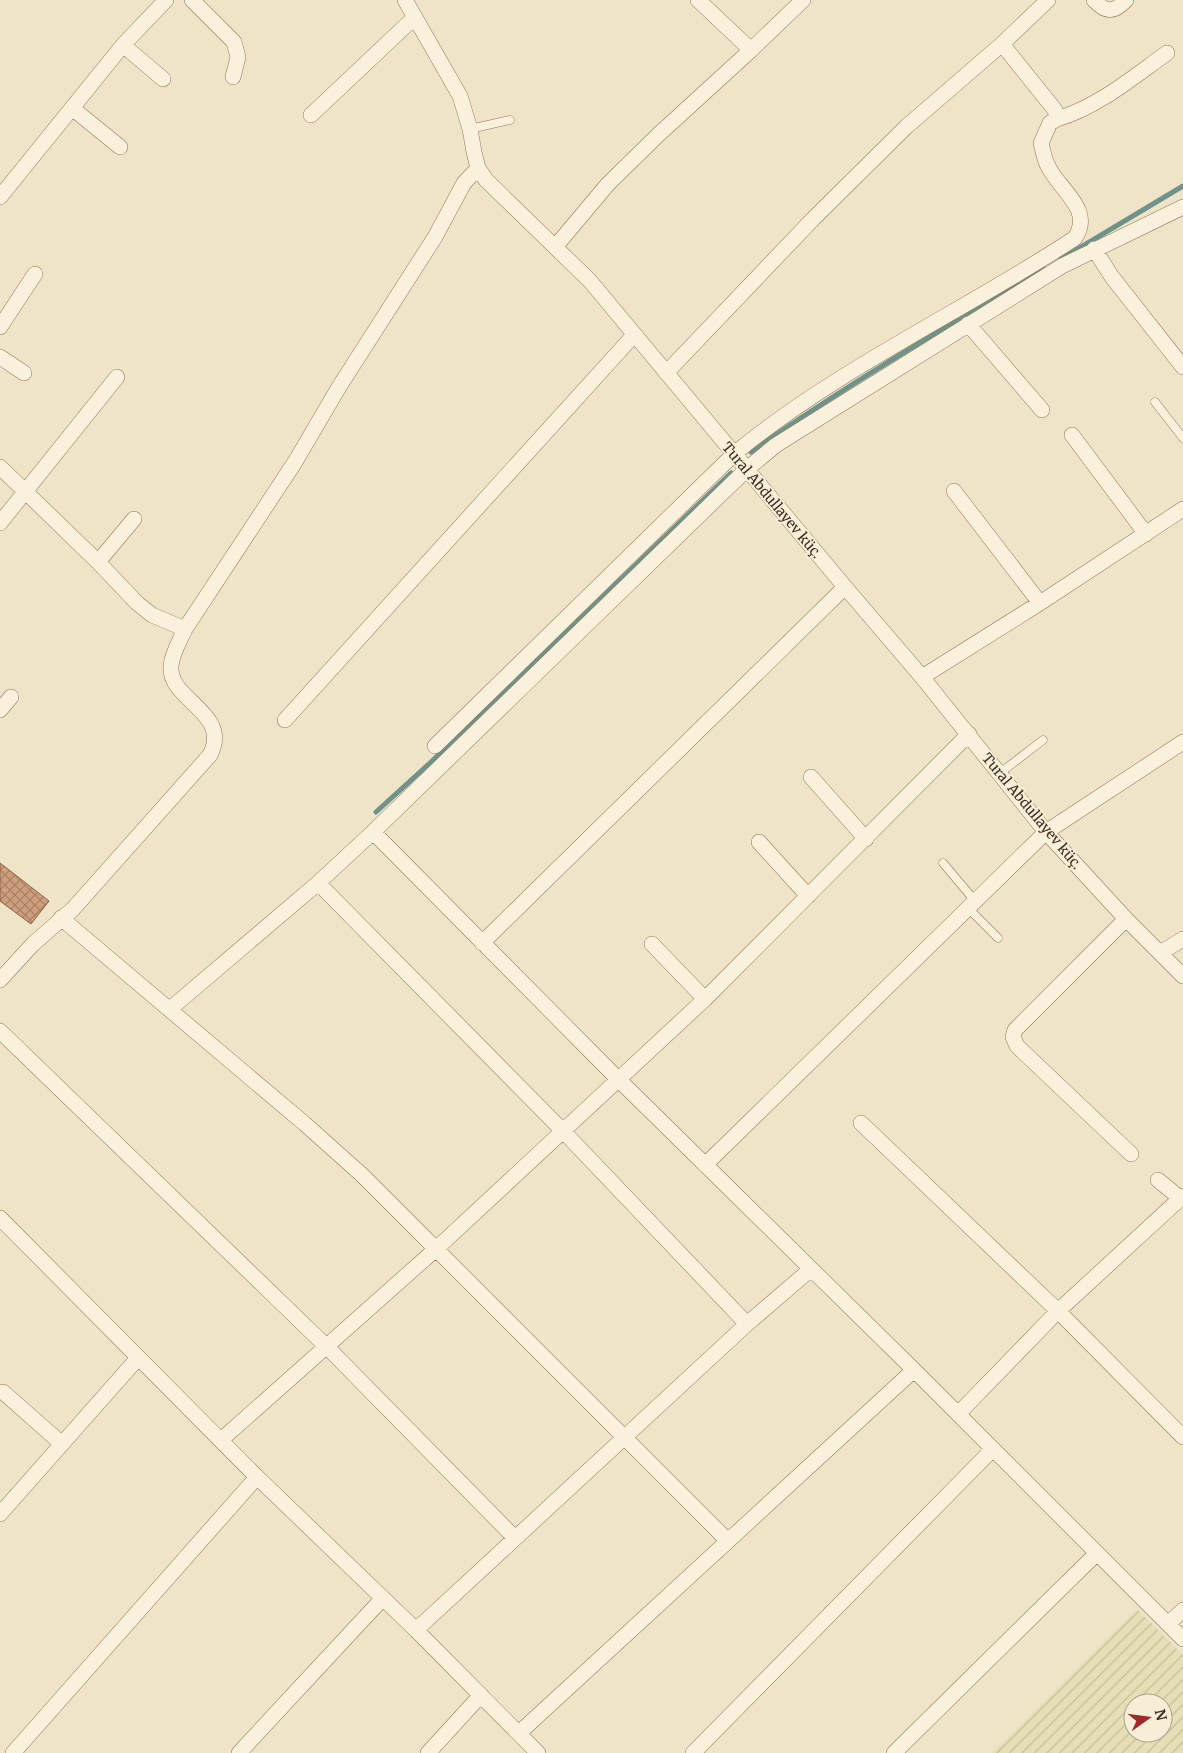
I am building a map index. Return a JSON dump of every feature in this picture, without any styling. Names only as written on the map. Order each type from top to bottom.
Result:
[{"type":"street","points":[[0,197],[123,45],[166,0]]},
{"type":"street","points":[[192,0],[234,42],[238,57],[233,77]]},
{"type":"street","name":"Tural Abdullayev küç.","points":[[405,0],[455,87],[470,129],[478,168],[486,180],[590,281],[922,677],[1046,832],[1126,919],[1183,976]]},
{"type":"street","points":[[698,0],[751,50]]},
{"type":"street","points":[[556,247],[608,184],[803,0]]},
{"type":"street","points":[[666,373],[813,219],[906,127],[1002,44],[1048,0]]},
{"type":"street","points":[[1094,0],[1100,7],[1110,11],[1119,8],[1126,0]]},
{"type":"street","points":[[311,115],[415,18]]},
{"type":"street","points":[[1002,44],[1048,100],[1055,110],[1057,119]]},
{"type":"street","points":[[123,45],[163,79]]},
{"type":"street","points":[[435,746],[734,454],[769,426],[850,372],[1075,238],[1080,229],[1081,219],[1076,207],[1048,166],[1041,143],[1050,123],[1073,114],[1099,100],[1167,53]]},
{"type":"street","points":[[72,108],[120,147]]},
{"type":"street","points":[[0,980],[33,944],[72,909],[210,755],[215,745],[216,737],[213,726],[178,686],[171,673],[172,658],[186,630],[295,462],[339,386],[435,237],[464,183],[478,168]]},
{"type":"street","points":[[170,1009],[318,883],[373,832],[747,469],[790,436],[1062,266],[1183,207]]},
{"type":"street","points":[[1094,249],[1112,277],[1183,366]]},
{"type":"street","points":[[0,327],[35,274]]},
{"type":"street","points":[[968,324],[1042,410]]},
{"type":"street","points":[[285,720],[634,335]]},
{"type":"street","points":[[0,357],[24,373]]},
{"type":"street","points":[[0,523],[117,377]]},
{"type":"street","points":[[1072,435],[1146,534]]},
{"type":"street","points":[[0,466],[138,603],[152,614],[186,630]]},
{"type":"street","points":[[954,491],[1040,603]]},
{"type":"street","points":[[922,677],[1040,603],[1183,509]]},
{"type":"street","points":[[98,562],[134,519]]},
{"type":"street","points":[[482,943],[845,587]]},
{"type":"street","points":[[0,710],[12,697]]},
{"type":"street","points":[[221,1440],[436,1249],[705,999],[969,734]]},
{"type":"street","points":[[705,1165],[1046,832],[1183,742]]},
{"type":"street","points":[[811,778],[866,839]]},
{"type":"street","points":[[373,832],[618,1079],[810,1270],[914,1370],[1183,1639]]},
{"type":"street","points":[[760,842],[808,896]]},
{"type":"street","points":[[318,883],[563,1130],[747,1324]]},
{"type":"street","points":[[61,918],[170,1009],[362,1175],[728,1541]]},
{"type":"street","points":[[1126,919],[1015,1030],[1013,1037],[1017,1046],[1131,1154]]},
{"type":"street","points":[[1160,953],[1183,939]]},
{"type":"street","points":[[652,944],[705,999]]},
{"type":"street","points":[[0,1031],[327,1347],[515,1538]]},
{"type":"street","points":[[861,1123],[1058,1311],[1183,1437]]},
{"type":"street","points":[[958,1414],[1058,1311],[1182,1197],[1158,1180]]},
{"type":"street","points":[[0,1218],[257,1477],[416,1630],[538,1753]]},
{"type":"street","points":[[416,1630],[747,1324],[810,1270]]},
{"type":"street","points":[[0,1514],[138,1358]]},
{"type":"street","points":[[519,1733],[914,1370]]},
{"type":"street","points":[[3,1392],[62,1444]]},
{"type":"street","points":[[693,1753],[993,1449]]},
{"type":"street","points":[[13,1753],[257,1477]]},
{"type":"street","points":[[894,1753],[1097,1553]]},
{"type":"street","points":[[239,1753],[382,1598]]},
{"type":"street","points":[[1168,1624],[1183,1610]]},
{"type":"street","points":[[428,1753],[481,1695]]},
{"type":"lane","points":[[470,129],[510,120]]},
{"type":"lane","points":[[1155,402],[1183,438]]},
{"type":"lane","points":[[1000,773],[1043,740]]},
{"type":"lane","points":[[943,863],[971,904],[998,938]]},
{"type":"shaded area","points":[[1137,1609],[1183,1655],[1183,1753],[992,1753]]},
{"type":"building","points":[[0,863],[49,901],[31,924],[0,901]]},
{"type":"waterway","points":[[1061,259],[1183,186]]},
{"type":"waterway","points":[[751,452],[932,335],[1043,269]]},
{"type":"waterway","points":[[376,812],[430,763],[731,473]]}]
